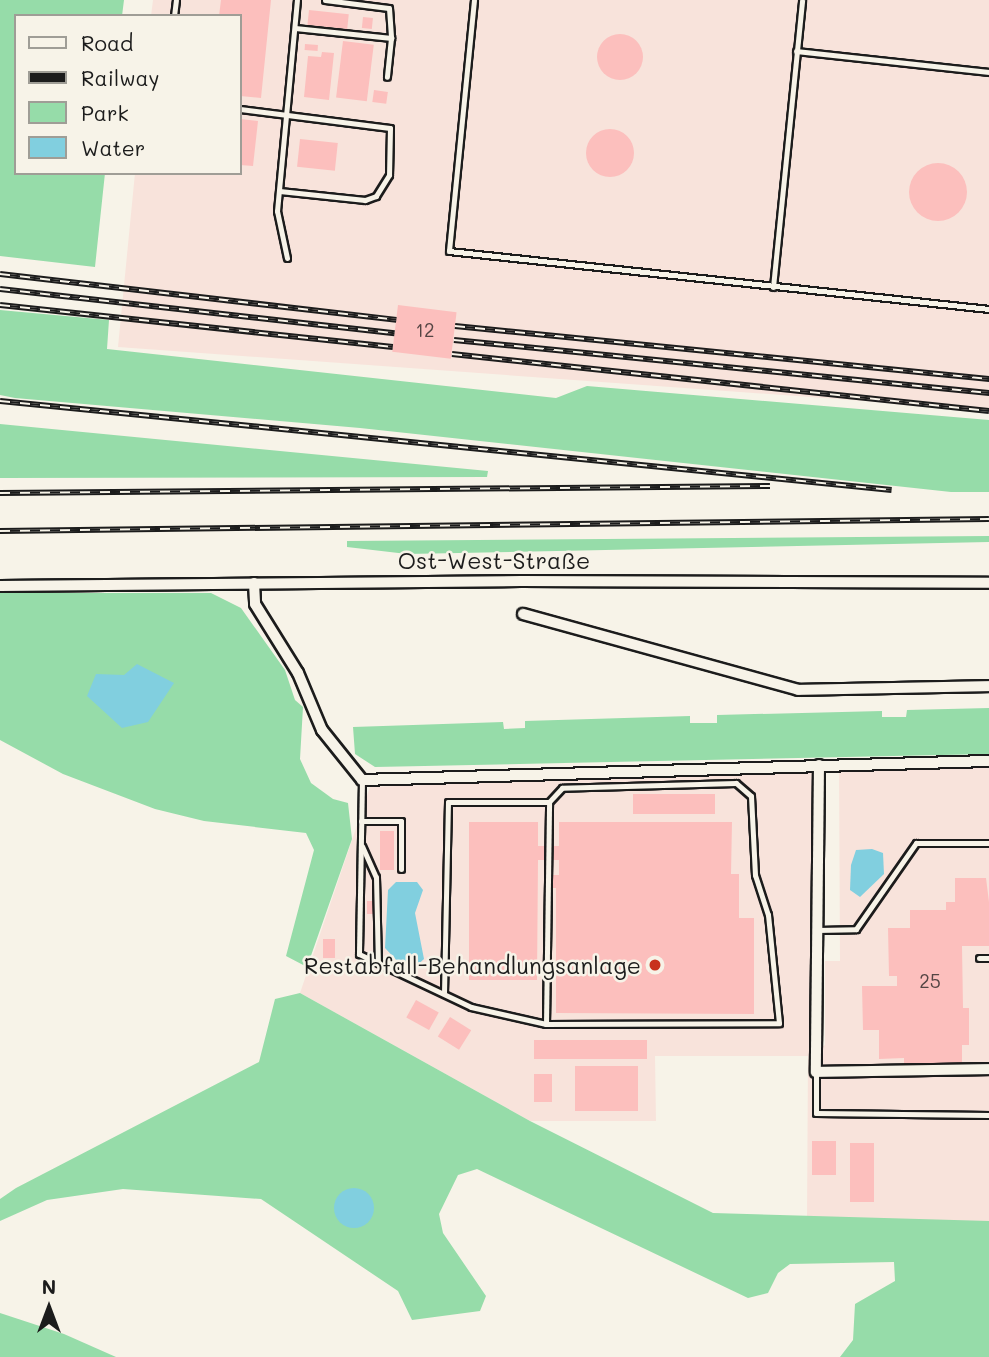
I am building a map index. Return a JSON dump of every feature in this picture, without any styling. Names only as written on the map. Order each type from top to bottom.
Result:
[{"type":"street","name":"Ost-West-Straße","points":[[0,586],[254,583],[989,583]]},
{"type":"street","points":[[254,583],[255,604],[298,673],[322,730],[362,780],[989,761]]},
{"type":"street","points":[[523,614],[798,690],[989,686]]},
{"type":"street","points":[[819,765],[816,1072],[989,1069]]},
{"type":"lane","points":[[287,258],[277,211],[298,0]]},
{"type":"lane","points":[[325,0],[388,8],[391,37],[387,77]]},
{"type":"lane","points":[[474,0],[449,251],[989,309]]},
{"type":"lane","points":[[773,287],[802,0]]},
{"type":"lane","points":[[295,28],[391,37]]},
{"type":"lane","points":[[796,51],[989,72]]},
{"type":"lane","points":[[242,109],[390,128],[389,175],[376,195],[365,200],[279,191]]},
{"type":"lane","points":[[362,780],[359,954],[471,1007],[546,1024],[779,1023],[768,915],[755,875],[751,796],[736,783],[723,783],[562,788],[549,802],[546,1024]]},
{"type":"lane","points":[[444,993],[448,802],[549,802]]},
{"type":"lane","points":[[361,821],[401,821],[401,869]]},
{"type":"lane","points":[[817,930],[856,929],[916,844],[989,843]]},
{"type":"lane","points":[[361,845],[376,877],[378,962]]},
{"type":"lane","points":[[979,958],[989,958]]},
{"type":"lane","points":[[816,1072],[816,1113],[989,1115]]},
{"type":"shaded area","points":[[153,0],[989,0],[989,410],[118,347],[135,175],[242,175],[242,14],[151,14]]},
{"type":"shaded area","points":[[989,766],[989,1223],[807,1217],[808,1056],[655,1056],[656,1121],[530,1121],[300,993],[370,787],[812,771],[809,1055],[825,1045],[825,961],[840,961],[839,768]]},
{"type":"green space","points":[[0,0],[124,0],[122,14],[14,14],[14,175],[105,175],[95,267],[0,256]]},
{"type":"green space","points":[[0,310],[109,320],[107,349],[556,398],[587,386],[989,420],[989,492],[951,492],[360,428],[15,398],[0,395]]},
{"type":"green space","points":[[0,424],[488,471],[487,477],[0,478]]},
{"type":"green space","points":[[989,536],[989,542],[407,554],[347,547],[347,541]]},
{"type":"green space","points":[[0,593],[211,593],[241,608],[285,670],[295,700],[303,707],[300,759],[311,783],[333,799],[348,803],[352,839],[307,967],[286,956],[314,850],[306,833],[204,821],[155,809],[63,774],[0,740]]},
{"type":"green space","points":[[989,708],[989,754],[375,767],[355,754],[353,727],[503,722],[504,729],[525,728],[525,721],[690,716],[690,723],[717,723],[717,715],[882,711],[882,717],[906,717],[907,710]]},
{"type":"green space","points":[[300,993],[530,1121],[713,1213],[989,1221],[989,1357],[840,1357],[853,1340],[855,1304],[895,1281],[894,1262],[790,1264],[778,1273],[768,1293],[748,1298],[477,1169],[458,1175],[439,1214],[443,1233],[486,1296],[480,1311],[412,1320],[398,1291],[261,1199],[123,1189],[47,1200],[0,1221],[0,1199],[16,1188],[259,1062],[275,999]]},
{"type":"green space","points":[[0,1313],[64,1334],[116,1357],[0,1357]]},
{"type":"water","points":[[137,664],[174,683],[148,722],[122,728],[87,696],[96,674],[124,675]]},
{"type":"water","points":[[872,849],[883,853],[884,874],[860,897],[850,890],[851,865],[856,850]]},
{"type":"water","points":[[396,882],[417,882],[423,890],[415,913],[424,959],[415,967],[402,966],[385,948],[388,890]]},
{"type":"water","points":[[354,1188],[362,1189],[368,1194],[373,1200],[373,1216],[368,1222],[362,1227],[354,1228],[346,1227],[340,1222],[335,1216],[334,1208],[335,1200],[340,1194],[346,1189]]},
{"type":"building","points":[[221,0],[271,0],[261,98],[242,96],[242,14],[219,14]]},
{"type":"building","points":[[309,10],[349,14],[347,29],[307,25]]},
{"type":"building","points":[[363,17],[373,18],[372,29],[362,28]]},
{"type":"building","points":[[620,34],[636,41],[643,57],[636,73],[620,80],[604,73],[597,57],[604,41]]},
{"type":"building","points":[[343,41],[374,45],[367,101],[336,98]]},
{"type":"building","points":[[305,44],[318,45],[318,51],[305,50]]},
{"type":"building","points":[[322,52],[334,53],[329,100],[304,97],[308,56],[321,57]]},
{"type":"building","points":[[374,90],[388,92],[386,104],[372,102]]},
{"type":"building","points":[[242,119],[258,121],[253,166],[242,165]]},
{"type":"building","points":[[610,129],[627,136],[634,153],[627,170],[610,177],[593,170],[586,153],[593,136]]},
{"type":"building","points":[[300,139],[338,143],[335,171],[297,167]]},
{"type":"building","points":[[938,163],[949,165],[962,176],[967,192],[965,203],[954,216],[938,221],[927,219],[914,208],[909,192],[911,181],[922,168]]},
{"type":"building","points":[[398,305],[457,312],[451,359],[392,352]]},
{"type":"building","points":[[633,794],[715,794],[715,814],[633,814]]},
{"type":"building","name":"Restabfall-Behandlungsanlage","points":[[469,822],[538,822],[538,846],[559,846],[559,822],[732,822],[731,874],[739,874],[739,918],[754,918],[754,1014],[556,1013],[556,888],[550,888],[550,875],[559,875],[559,860],[538,860],[537,980],[469,980]]},
{"type":"building","points":[[380,831],[394,831],[394,870],[380,870]]},
{"type":"building","points":[[955,878],[986,878],[989,902],[989,946],[962,946],[963,1008],[969,1008],[969,1045],[962,1045],[962,1067],[904,1067],[904,1058],[879,1059],[879,1030],[863,1030],[862,986],[897,986],[897,976],[889,976],[888,928],[910,928],[910,910],[946,910],[946,902],[955,902]]},
{"type":"building","points":[[367,901],[373,901],[373,914],[367,914]]},
{"type":"building","points":[[323,939],[335,939],[335,958],[323,958]]},
{"type":"building","points":[[416,1000],[439,1013],[429,1030],[406,1017]]},
{"type":"building","points":[[450,1017],[471,1030],[459,1050],[438,1037]]},
{"type":"building","points":[[534,1040],[647,1040],[647,1059],[534,1059]]},
{"type":"building","points":[[575,1066],[638,1066],[638,1111],[575,1111]]},
{"type":"building","points":[[534,1074],[552,1074],[552,1102],[534,1102]]},
{"type":"building","points":[[812,1141],[836,1141],[836,1175],[812,1175]]},
{"type":"building","points":[[850,1143],[874,1143],[874,1202],[850,1202]]},
{"type":"railway","points":[[0,274],[396,320]]},
{"type":"railway","points":[[0,289],[395,333]]},
{"type":"railway","points":[[0,305],[393,347]]},
{"type":"railway","points":[[455,326],[989,379]]},
{"type":"railway","points":[[454,340],[989,393]]},
{"type":"railway","points":[[452,354],[989,411]]},
{"type":"railway","points":[[0,401],[892,490]]},
{"type":"railway","points":[[0,493],[770,486]]},
{"type":"railway","points":[[0,531],[989,519]]},
{"type":"place","name":"Restabfall-Behandlungsanlage","points":[[655,965]]}]
